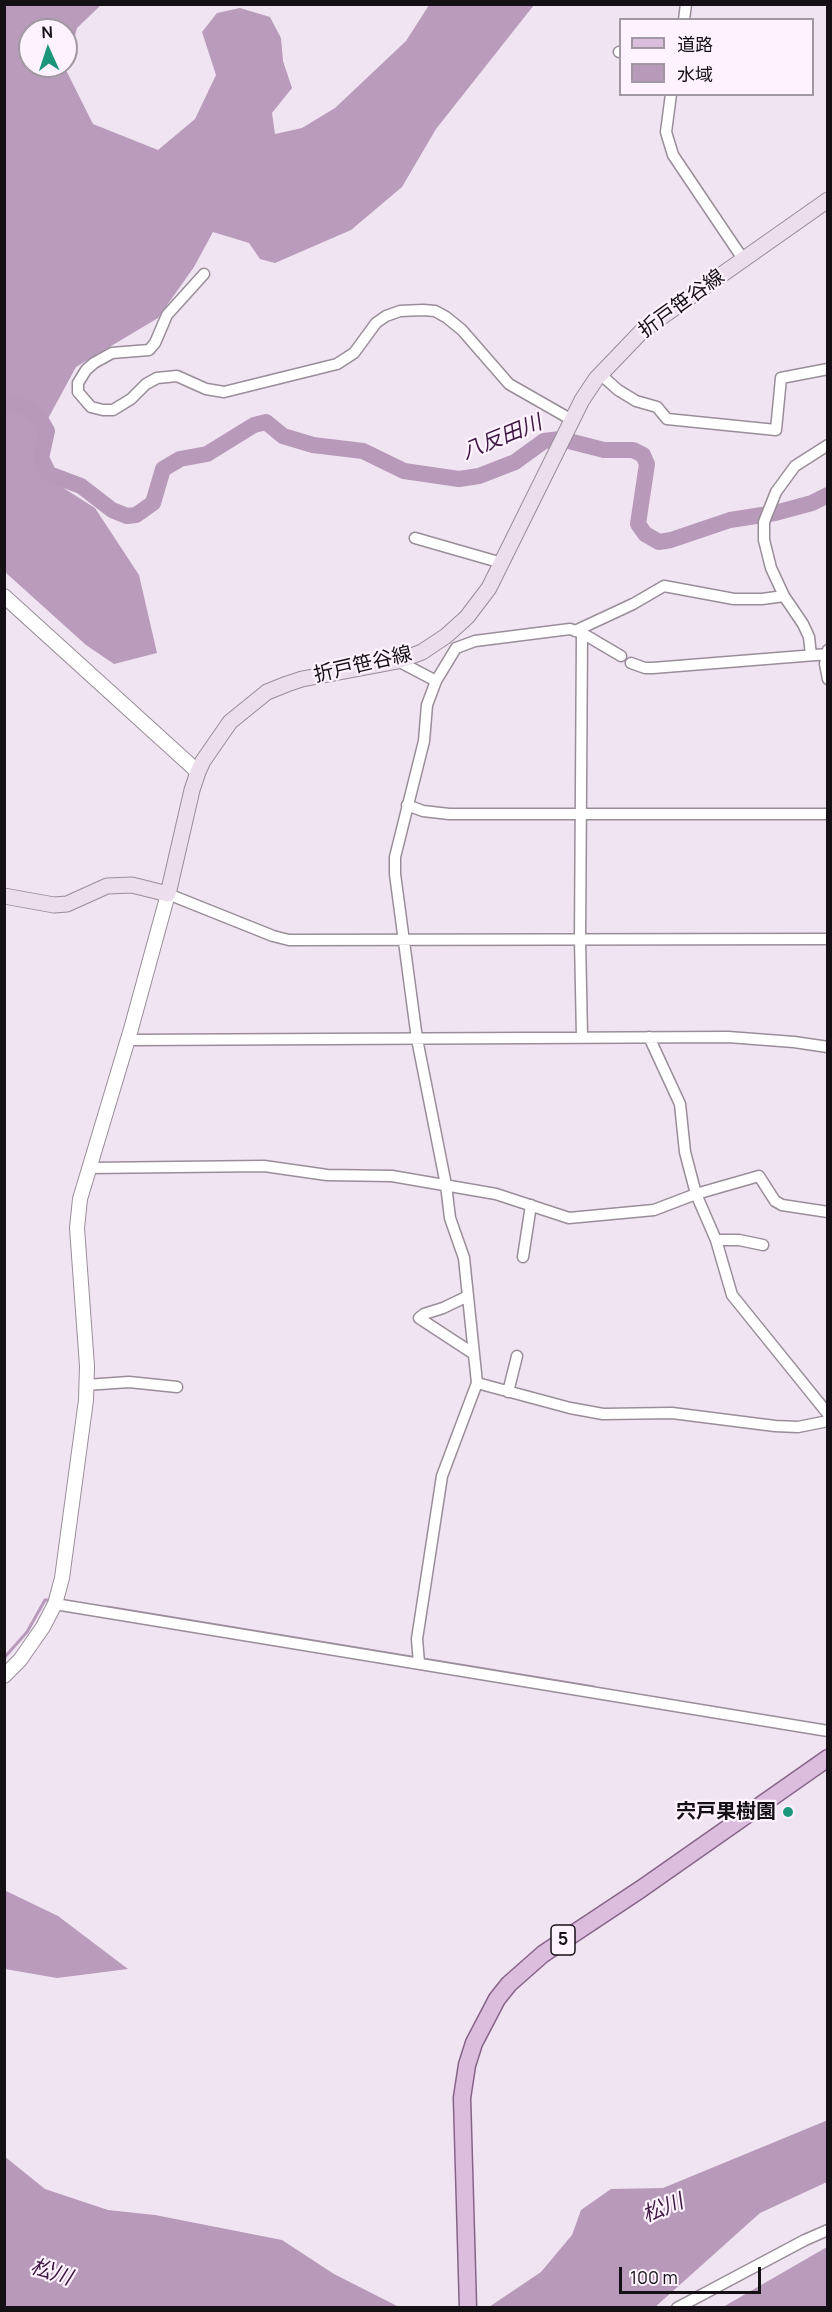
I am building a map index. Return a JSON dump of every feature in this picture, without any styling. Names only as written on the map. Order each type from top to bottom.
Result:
[{"type":"main road","name":"折戸笹谷線","points":[[168,894],[198,772],[230,722],[267,692],[302,679],[398,661],[422,652],[451,632],[478,603],[502,563],[582,400],[600,374],[643,330],[828,200]]},
{"type":"main road","points":[[4,896],[54,905],[67,904],[107,886],[132,885],[168,894]]},
{"type":"main road","name":"5","points":[[468,2307],[462,2143],[463,2086],[470,2055],[480,2029],[509,1984],[543,1954],[828,1758]]},
{"type":"street","points":[[671,96],[666,132],[673,155],[743,259]]},
{"type":"street","points":[[204,274],[167,315],[155,343],[149,350],[112,353],[86,370],[78,383],[78,392],[91,406],[113,410],[157,378],[177,376],[206,389],[224,392],[337,364],[354,353],[376,322],[400,311],[423,310],[435,311],[462,330],[509,384],[572,420]]},
{"type":"street","points":[[600,374],[618,390],[636,401],[657,407],[667,419],[776,430],[781,378],[828,369]]},
{"type":"street","points":[[811,655],[809,637],[784,596],[767,555],[764,522],[768,508],[795,466],[828,445]]},
{"type":"street","points":[[415,538],[502,563]]},
{"type":"street","points":[[578,632],[664,586],[734,599],[784,596]]},
{"type":"street","points":[[4,596],[198,772]]},
{"type":"street","points":[[419,1663],[417,1639],[442,1476],[477,1383],[464,1258],[450,1218],[446,1185],[417,1039],[395,874],[395,857],[406,805],[424,741],[427,705],[436,681],[456,648],[475,641],[570,629],[621,656]]},
{"type":"street","points":[[451,632],[456,648]]},
{"type":"street","points":[[578,632],[582,1037]]},
{"type":"street","points":[[631,663],[653,668],[827,653],[825,664],[828,679]]},
{"type":"street","points":[[398,661],[436,681]]},
{"type":"street","points":[[406,805],[423,811],[449,814],[828,814]]},
{"type":"street","points":[[4,1676],[20,1660],[43,1627],[54,1604],[62,1578],[86,1400],[77,1228],[80,1199],[128,1040],[168,894],[273,936],[289,940],[828,939]]},
{"type":"street","points":[[128,1040],[728,1037],[828,1047]]},
{"type":"street","points":[[477,1383],[603,1414],[672,1413],[798,1427],[827,1413],[732,1295],[716,1240],[696,1194],[685,1152],[680,1104],[649,1038]]},
{"type":"street","points":[[89,1168],[264,1166],[327,1175],[392,1176],[496,1194],[569,1218],[654,1210],[696,1194],[759,1176],[775,1201],[782,1205],[828,1212]]},
{"type":"street","points":[[523,1257],[531,1205]]},
{"type":"street","points":[[716,1240],[739,1240],[763,1245]]},
{"type":"street","points":[[468,1296],[419,1318],[474,1354]]},
{"type":"street","points":[[508,1392],[518,1356]]},
{"type":"street","points":[[86,1385],[129,1382],[177,1387]]},
{"type":"street","points":[[54,1604],[828,1731]]},
{"type":"street","points":[[677,2307],[828,2230]]},
{"type":"shaded area","points":[[4,5],[101,5],[78,27],[78,18],[18,18],[18,78],[70,78],[93,124],[158,150],[195,119],[216,75],[202,32],[217,13],[240,8],[270,17],[281,38],[283,61],[292,88],[272,113],[275,134],[302,128],[335,108],[406,41],[429,5],[534,5],[436,129],[402,187],[351,230],[275,263],[260,259],[249,243],[213,232],[194,267],[158,318],[76,367],[44,426],[43,475],[95,508],[139,575],[157,653],[114,664],[86,645],[5,572]]},
{"type":"shaded area","points":[[4,1890],[58,1916],[128,1969],[57,1978],[5,1969]]},
{"type":"shaded area","points":[[827,2247],[827,2307],[723,2307]]},
{"type":"water","name":"松川","points":[[828,2120],[827,2182],[760,2213],[654,2308],[5,2307],[4,2156],[45,2189],[108,2210],[155,2215],[282,2240],[334,2274],[399,2307],[489,2307],[541,2272],[572,2235],[581,2210],[611,2189],[663,2188]]},
{"type":"waterway","name":"八反田川","points":[[4,406],[18,405],[30,409],[39,417],[47,431],[41,458],[49,474],[81,486],[112,510],[127,516],[136,515],[153,503],[163,469],[180,459],[207,454],[254,425],[266,422],[283,436],[313,445],[363,451],[404,471],[459,479],[479,476],[515,462],[544,441],[561,439],[604,450],[633,450],[643,455],[647,464],[638,524],[645,534],[659,542],[730,520],[775,513],[812,503],[828,495]]},
{"type":"waterway","points":[[4,1658],[27,1632],[45,1600],[53,1600]]},
{"type":"waterway","points":[[107,1607],[594,1687]]},
{"type":"place","name":"宍戸果樹園","points":[[788,1812]]}]
